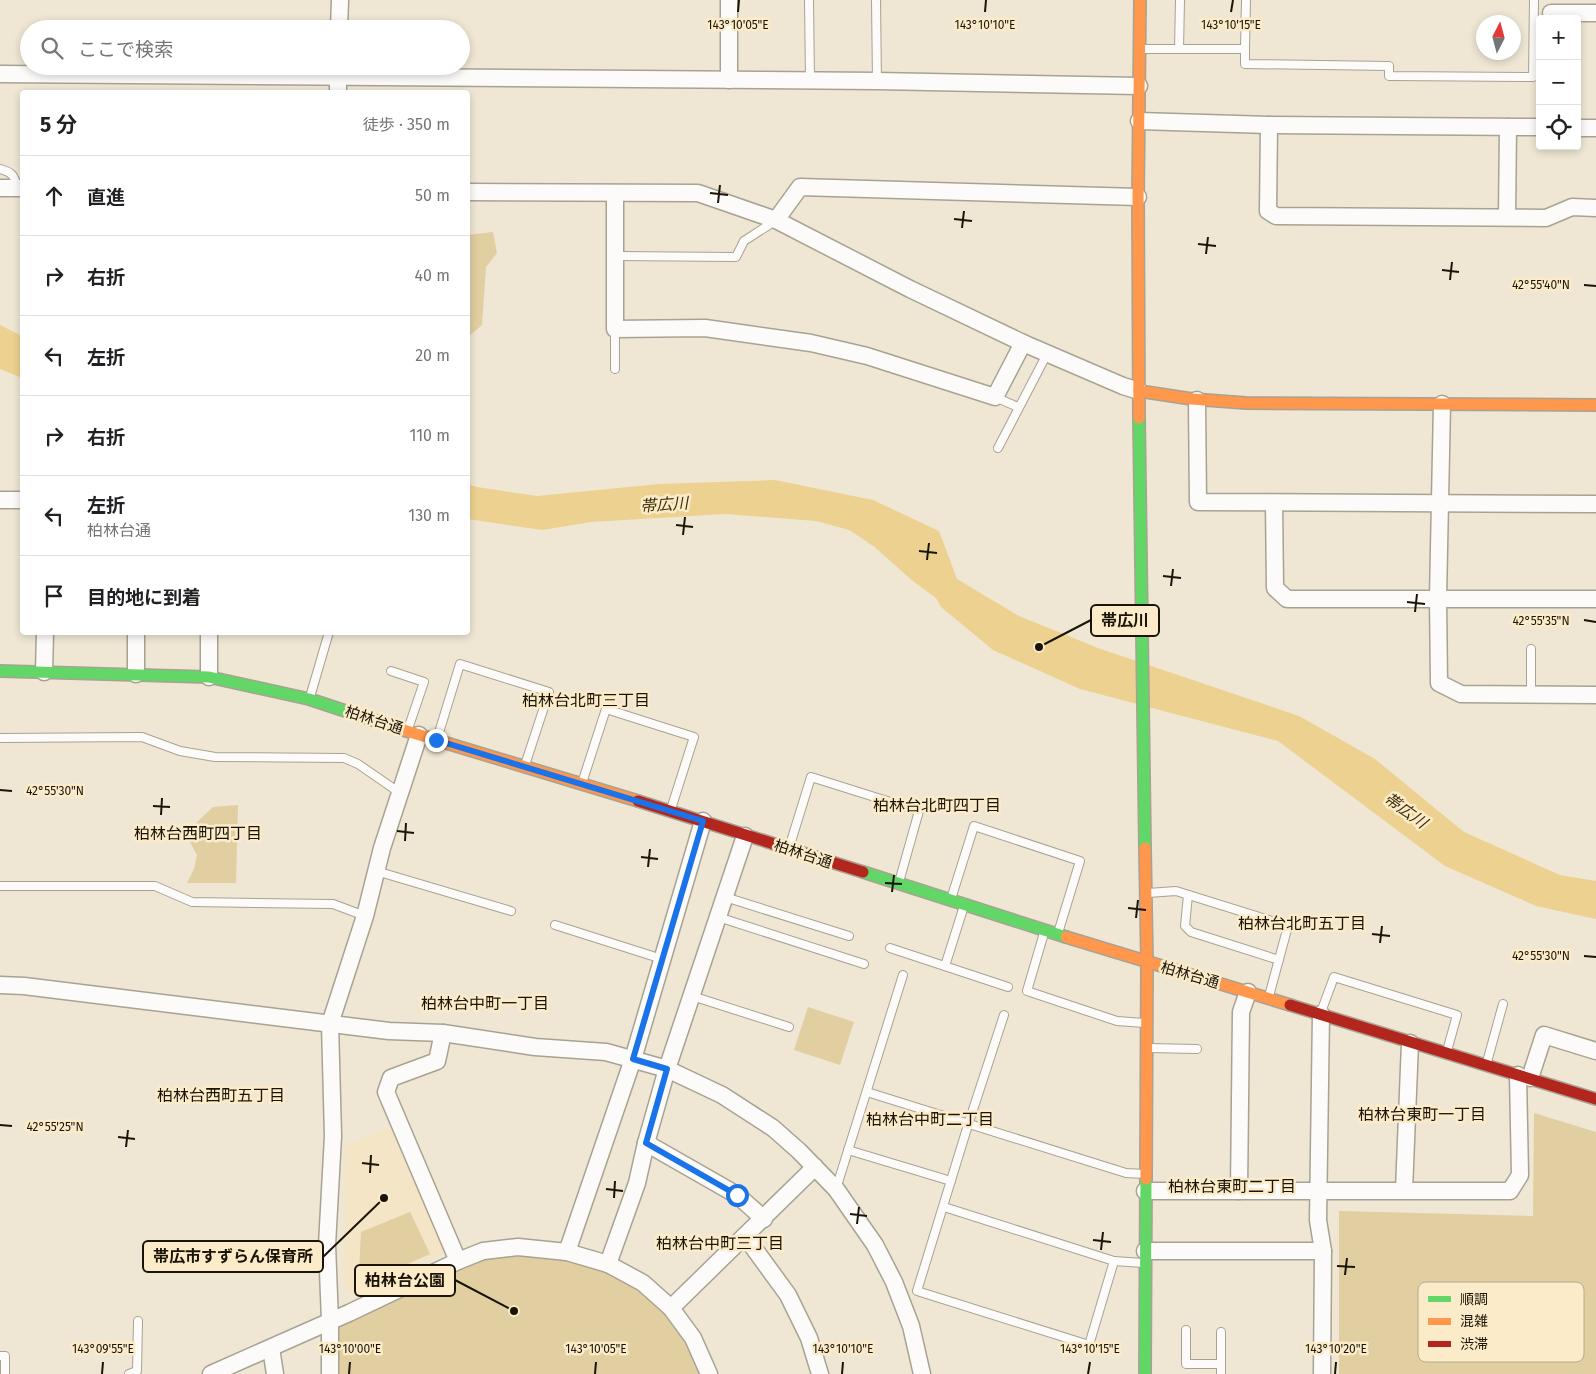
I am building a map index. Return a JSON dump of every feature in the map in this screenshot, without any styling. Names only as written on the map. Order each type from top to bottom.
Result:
[{"type":"street","points":[[339,20],[340,0]]},
{"type":"street","points":[[728,0],[729,80]]},
{"type":"street","points":[[1140,0],[1138,391],[1147,962],[1145,1374]]},
{"type":"street","points":[[1551,13],[1596,13]]},
{"type":"street","points":[[0,74],[20,74]]},
{"type":"street","points":[[470,74],[1139,86]]},
{"type":"street","points":[[338,75],[338,90]]},
{"type":"street","points":[[1139,121],[1269,125],[1536,127]]},
{"type":"street","points":[[1269,125],[1268,211],[1276,216],[1546,218],[1572,207],[1596,208]]},
{"type":"street","points":[[1507,218],[1508,127]]},
{"type":"street","points":[[1581,128],[1596,128]]},
{"type":"street","points":[[776,220],[800,187],[1138,197]]},
{"type":"street","points":[[0,188],[20,188]]},
{"type":"street","points":[[470,192],[698,193],[776,220],[910,289],[1047,354],[1138,391],[1164,396],[1261,404],[1596,405]]},
{"type":"street","points":[[615,193],[615,328],[705,328],[811,343],[867,356],[995,397],[1023,343]]},
{"type":"street","points":[[1197,400],[1198,502],[1596,504]]},
{"type":"street","points":[[1442,404],[1438,598],[1439,682],[1461,694],[1596,695]]},
{"type":"street","points":[[0,500],[20,500]]},
{"type":"street","points":[[1274,503],[1275,588],[1287,599],[1596,599]]},
{"type":"street","points":[[44,672],[45,635]]},
{"type":"street","points":[[136,635],[136,674]]},
{"type":"street","points":[[209,635],[209,677]]},
{"type":"street","name":"柏林台通","points":[[0,672],[209,677],[309,699],[413,733],[703,821],[1045,931],[1596,1099]]},
{"type":"street","points":[[330,1374],[327,1245],[332,1136],[330,1024],[366,916],[382,848],[400,793],[413,733]]},
{"type":"street","points":[[567,1252],[633,1059],[703,821]]},
{"type":"street","points":[[608,1264],[637,1183],[667,1069],[745,836]]},
{"type":"street","points":[[0,985],[34,987],[389,1031],[443,1033],[535,1047],[606,1052],[667,1069],[722,1095],[773,1128],[799,1151],[836,1189],[875,1245],[894,1282],[911,1326],[922,1374]]},
{"type":"street","points":[[1239,1191],[1241,1012],[1248,992]]},
{"type":"street","points":[[1321,1014],[1318,1220],[1323,1251],[1322,1374]]},
{"type":"street","points":[[443,1033],[437,1061],[391,1078],[386,1092],[458,1261]]},
{"type":"street","points":[[1145,1191],[1510,1191],[1520,1175],[1524,1077],[1544,1035],[1596,1051]]},
{"type":"street","points":[[1404,1190],[1410,1043]]},
{"type":"street","points":[[646,1143],[737,1195],[764,1219]]},
{"type":"street","points":[[672,1308],[815,1168]]},
{"type":"street","points":[[745,1236],[788,1295],[809,1338],[820,1374]]},
{"type":"street","points":[[211,1374],[458,1261],[484,1251],[518,1248],[567,1252],[608,1264],[643,1282],[672,1308],[693,1338],[709,1374]]},
{"type":"street","points":[[1145,1257],[1323,1251]]},
{"type":"street","points":[[271,1348],[275,1374]]},
{"type":"lane","points":[[809,0],[810,81]]},
{"type":"lane","points":[[876,0],[877,81]]},
{"type":"lane","points":[[1179,49],[1180,0]]},
{"type":"lane","points":[[1246,0],[1245,64],[1389,66],[1389,76],[1533,77],[1534,0]]},
{"type":"lane","points":[[1140,49],[1245,49]]},
{"type":"lane","points":[[0,168],[9,171],[20,188]]},
{"type":"lane","points":[[615,256],[736,257],[744,241],[776,220]]},
{"type":"lane","points":[[615,328],[615,369]]},
{"type":"lane","points":[[998,448],[1047,354]]},
{"type":"lane","points":[[995,397],[1018,407]]},
{"type":"lane","points":[[309,699],[328,635]]},
{"type":"lane","points":[[1531,650],[1531,694]]},
{"type":"lane","points":[[436,740],[460,664],[549,692],[525,767]]},
{"type":"lane","points":[[391,671],[424,682],[413,733]]},
{"type":"lane","points":[[582,784],[606,709],[694,737],[670,811]]},
{"type":"lane","points":[[0,738],[142,737],[180,751],[215,757],[344,758],[358,764],[400,793]]},
{"type":"lane","points":[[789,850],[810,777],[919,811],[899,884]]},
{"type":"lane","points":[[951,901],[974,826],[1080,861],[1058,935]]},
{"type":"lane","points":[[376,871],[511,911]]},
{"type":"lane","points":[[0,886],[154,886],[192,902],[333,904],[366,916]]},
{"type":"lane","points":[[1146,893],[1176,891],[1288,926],[1269,998]]},
{"type":"lane","points":[[1188,895],[1185,926],[1191,932],[1279,960]]},
{"type":"lane","points":[[725,897],[849,936]]},
{"type":"lane","points":[[945,966],[964,905]]},
{"type":"lane","points":[[718,917],[864,964]]},
{"type":"lane","points":[[555,925],[662,959]]},
{"type":"lane","points":[[1045,931],[1026,991],[1116,1021],[1147,1024]]},
{"type":"lane","points":[[890,948],[1008,987]]},
{"type":"lane","points":[[836,1189],[903,975]]},
{"type":"lane","points":[[1321,1014],[1334,977],[1457,1015],[1446,1054]]},
{"type":"lane","points":[[692,996],[789,1027]]},
{"type":"lane","points":[[1486,1065],[1503,1004]]},
{"type":"lane","points":[[1004,1015],[917,1291],[1089,1345],[1114,1261]]},
{"type":"lane","points":[[1146,1048],[1197,1049]]},
{"type":"lane","points":[[867,1092],[1126,1173],[1146,1174]]},
{"type":"lane","points":[[848,1150],[951,1181]]},
{"type":"lane","points":[[944,1207],[1114,1261],[1145,1257]]},
{"type":"lane","points":[[129,1374],[138,1370],[138,1321]]},
{"type":"lane","points":[[1186,1330],[1186,1364],[1221,1364]]},
{"type":"lane","points":[[1221,1332],[1221,1374]]},
{"type":"lane","points":[[0,1356],[5,1356],[5,1374]]},
{"type":"shaded area","points":[[493,232],[497,253],[486,267],[482,325],[470,335],[470,235]]},
{"type":"shaded area","points":[[238,805],[236,883],[187,883],[194,869],[197,855],[190,842],[197,822],[213,807]]},
{"type":"shaded area","points":[[808,1007],[854,1022],[840,1065],[794,1050]]},
{"type":"shaded area","points":[[1534,1113],[1596,1132],[1596,1374],[1339,1374],[1339,1211],[1533,1216]]},
{"type":"shaded area","points":[[393,1126],[446,1251],[353,1294],[344,1288],[346,1145]]},
{"type":"shaded area","points":[[410,1212],[430,1254],[365,1283],[359,1272],[361,1232]]},
{"type":"shaded area","points":[[483,1251],[567,1252],[643,1283],[709,1374],[330,1374],[330,1321]]},
{"type":"water","points":[[0,325],[20,335],[20,377],[0,369]]},
{"type":"water","points":[[775,480],[873,500],[939,531],[957,579],[1019,616],[1098,648],[1299,716],[1375,759],[1464,832],[1560,875],[1596,881],[1596,919],[1536,906],[1445,866],[1278,741],[1080,689],[993,650],[941,607],[908,546],[816,521],[725,514],[591,522],[542,530],[470,519],[470,485],[537,496],[659,484]]},
{"type":"waterway","name":"帯広川","points":[[858,520],[883,537],[920,570],[951,593]]},
{"type":"traffic: fast","points":[[1139,418],[1145,848]]},
{"type":"traffic: fast","points":[[0,671],[209,677],[309,699],[400,729]]},
{"type":"traffic: fast","points":[[863,872],[1066,937]]},
{"type":"traffic: fast","points":[[1145,1374],[1146,1179]]},
{"type":"traffic: slow","points":[[1139,418],[1138,197],[1140,0]]},
{"type":"traffic: slow","points":[[1139,391],[1192,399],[1246,403],[1596,405]]},
{"type":"traffic: slow","points":[[400,729],[638,801]]},
{"type":"traffic: slow","points":[[1145,848],[1147,963],[1146,1179]]},
{"type":"traffic: slow","points":[[1066,937],[1290,1005]]},
{"type":"traffic: jam","points":[[638,801],[863,872]]},
{"type":"traffic: jam","points":[[1290,1005],[1596,1099]]},
{"type":"place","name":"帯広川","points":[[1039,647]]},
{"type":"place","name":"帯広市すずらん保育所","points":[[384,1198]]},
{"type":"place","name":"柏林台公園","points":[[514,1311]]},
{"type":"district","name":"柏林台北町三丁目","points":[[586,700]]},
{"type":"district","name":"柏林台北町四丁目","points":[[937,805]]},
{"type":"district","name":"柏林台西町四丁目","points":[[198,833]]},
{"type":"district","name":"柏林台北町五丁目","points":[[1302,923]]},
{"type":"district","name":"柏林台中町一丁目","points":[[485,1003]]},
{"type":"district","name":"柏林台西町五丁目","points":[[221,1095]]},
{"type":"district","name":"柏林台東町一丁目","points":[[1422,1114]]},
{"type":"district","name":"柏林台中町二丁目","points":[[930,1119]]},
{"type":"district","name":"柏林台東町二丁目","points":[[1232,1186]]},
{"type":"district","name":"柏林台中町三丁目","points":[[720,1243]]},
{"type":"route","points":[[436,740],[703,821],[633,1059],[667,1069],[646,1143],[737,1195]]}]
